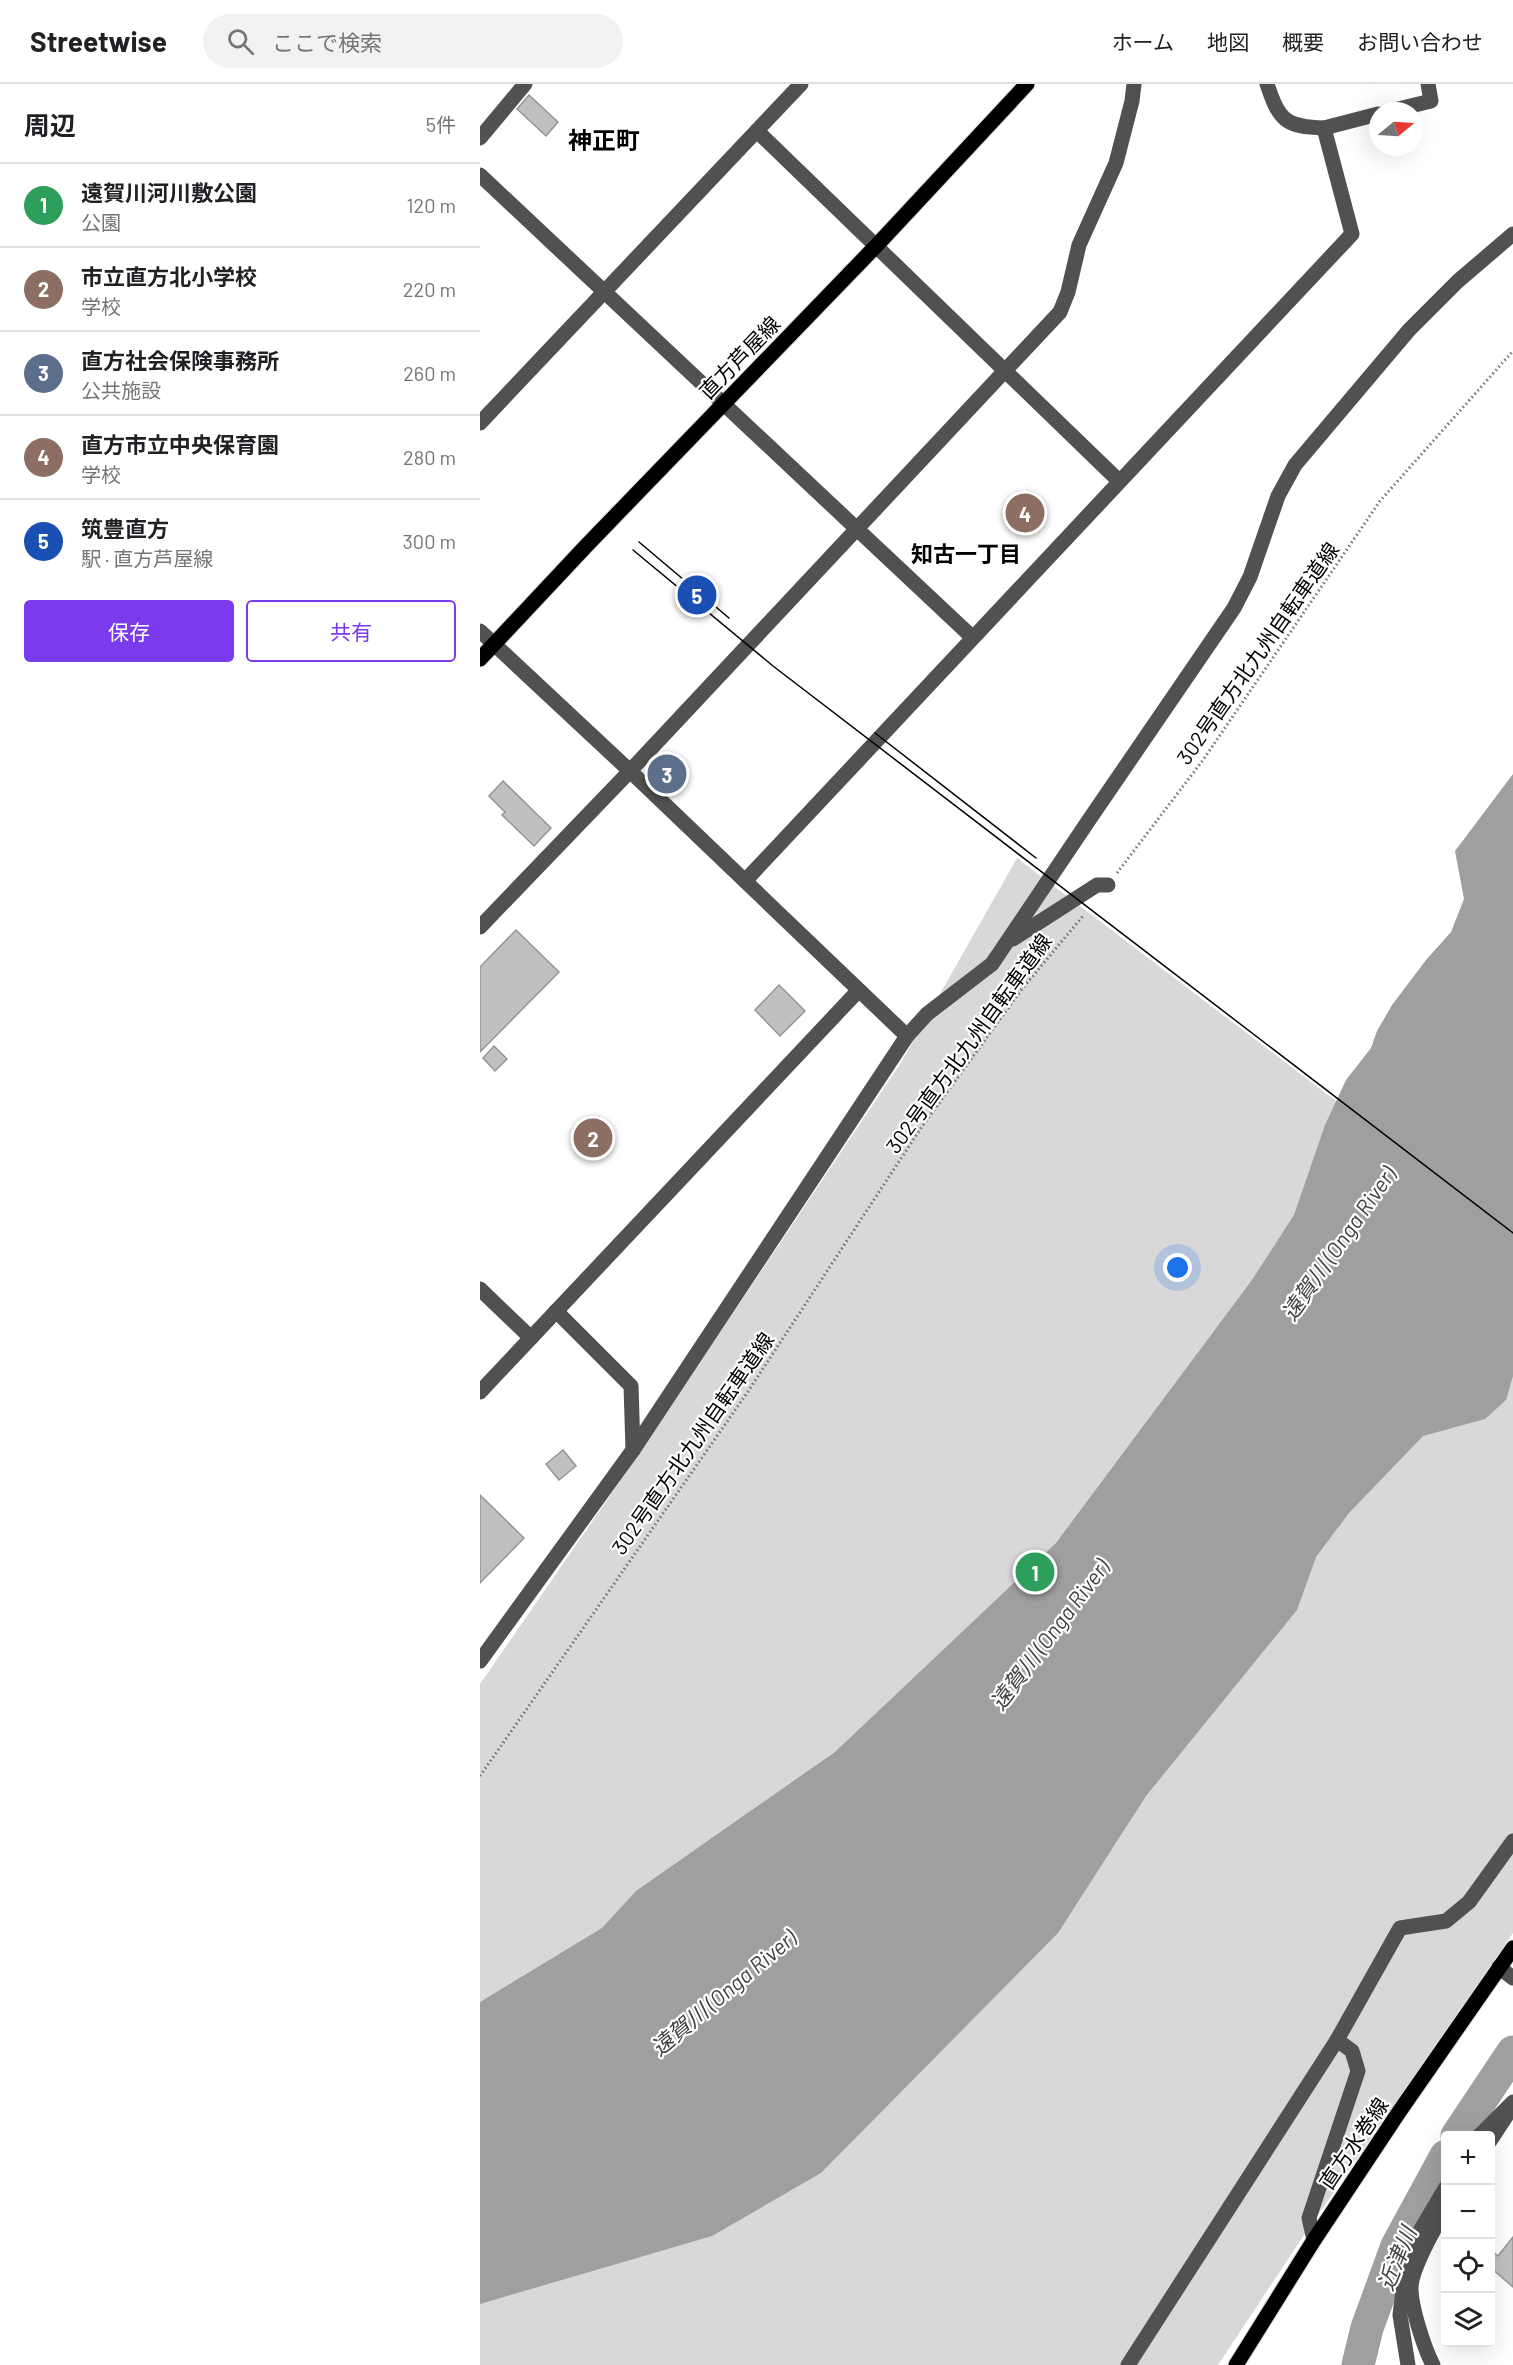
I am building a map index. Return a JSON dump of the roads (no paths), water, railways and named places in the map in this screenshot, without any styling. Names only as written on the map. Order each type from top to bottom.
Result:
[{"type":"main road","name":"直方芦屋線","points":[[480,659],[1028,84]]},
{"type":"main road","name":"直方水巻線","points":[[1236,2365],[1314,2240],[1513,1948]]},
{"type":"street","points":[[480,138],[525,84]]},
{"type":"street","points":[[480,423],[801,84]]},
{"type":"street","points":[[480,927],[630,771],[1060,312],[1068,292],[1079,245],[1116,163],[1132,101],[1134,84]]},
{"type":"street","points":[[1268,84],[1274,105],[1284,119],[1294,124],[1324,128],[1369,116]]},
{"type":"street","points":[[1423,103],[1431,101],[1428,84]]},
{"type":"street","points":[[745,881],[1352,234],[1324,128]]},
{"type":"street","points":[[757,131],[1119,481]]},
{"type":"street","points":[[480,175],[972,637]]},
{"type":"street","points":[[480,1661],[633,1449],[907,1036],[927,1014],[992,964],[1008,942],[1091,816],[1234,608],[1250,577],[1278,496],[1295,465],[1409,330],[1458,281],[1513,234]]},
{"type":"street","points":[[480,631],[907,1036]]},
{"type":"street","points":[[1008,942],[1097,885],[1108,885]]},
{"type":"street","points":[[480,1392],[858,991]]},
{"type":"street","points":[[480,1289],[531,1338]]},
{"type":"street","points":[[556,1311],[631,1386],[633,1449]]},
{"type":"street","points":[[1128,2365],[1337,2040],[1400,1928],[1446,1921],[1468,1902],[1513,1841]]},
{"type":"street","points":[[1499,1967],[1513,1978]]},
{"type":"street","points":[[1314,2240],[1309,2218],[1358,2071],[1352,2051],[1337,2040]]},
{"type":"street","points":[[1484,2131],[1513,2103]]},
{"type":"street","points":[[1495,2134],[1513,2103]]},
{"type":"street","points":[[1408,2365],[1400,2315],[1408,2251],[1441,2195]]},
{"type":"street","points":[[1433,2365],[1424,2349],[1410,2287],[1430,2233],[1441,2218]]},
{"type":"water","name":"遠賀川 (Onga River)","points":[[1513,774],[1513,1376],[1506,1400],[1485,1419],[1423,1436],[1349,1513],[1316,1557],[1297,1610],[1146,1796],[1058,1933],[821,2173],[712,2236],[480,2304],[480,2002],[602,1928],[636,1891],[835,1752],[1056,1543],[1252,1280],[1294,1215],[1325,1125],[1346,1080],[1371,1048],[1377,1031],[1392,1005],[1426,960],[1451,932],[1464,899],[1455,851]]},
{"type":"waterway","name":"近津川","points":[[1460,2131],[1513,2052]]},
{"type":"waterway","name":"近津川","points":[[1358,2365],[1367,2328],[1397,2246],[1441,2165]]},
{"type":"tram line","points":[[639,542],[729,618]]},
{"type":"tram line","points":[[633,550],[773,666],[1513,1233]]},
{"type":"tram line","points":[[875,733],[1036,858]]},
{"type":"place","name":"直方市立中央保育園","points":[[1025,513]]},
{"type":"place","name":"筑豊直方","points":[[697,595]]},
{"type":"place","name":"直方社会保険事務所","points":[[667,774]]},
{"type":"place","name":"市立直方北小学校","points":[[593,1138]]},
{"type":"place","name":"遠賀川河川敷公園","points":[[1035,1572]]},
{"type":"district","name":"神正町","points":[[604,139]]},
{"type":"district","name":"知古一丁目","points":[[966,553]]}]
